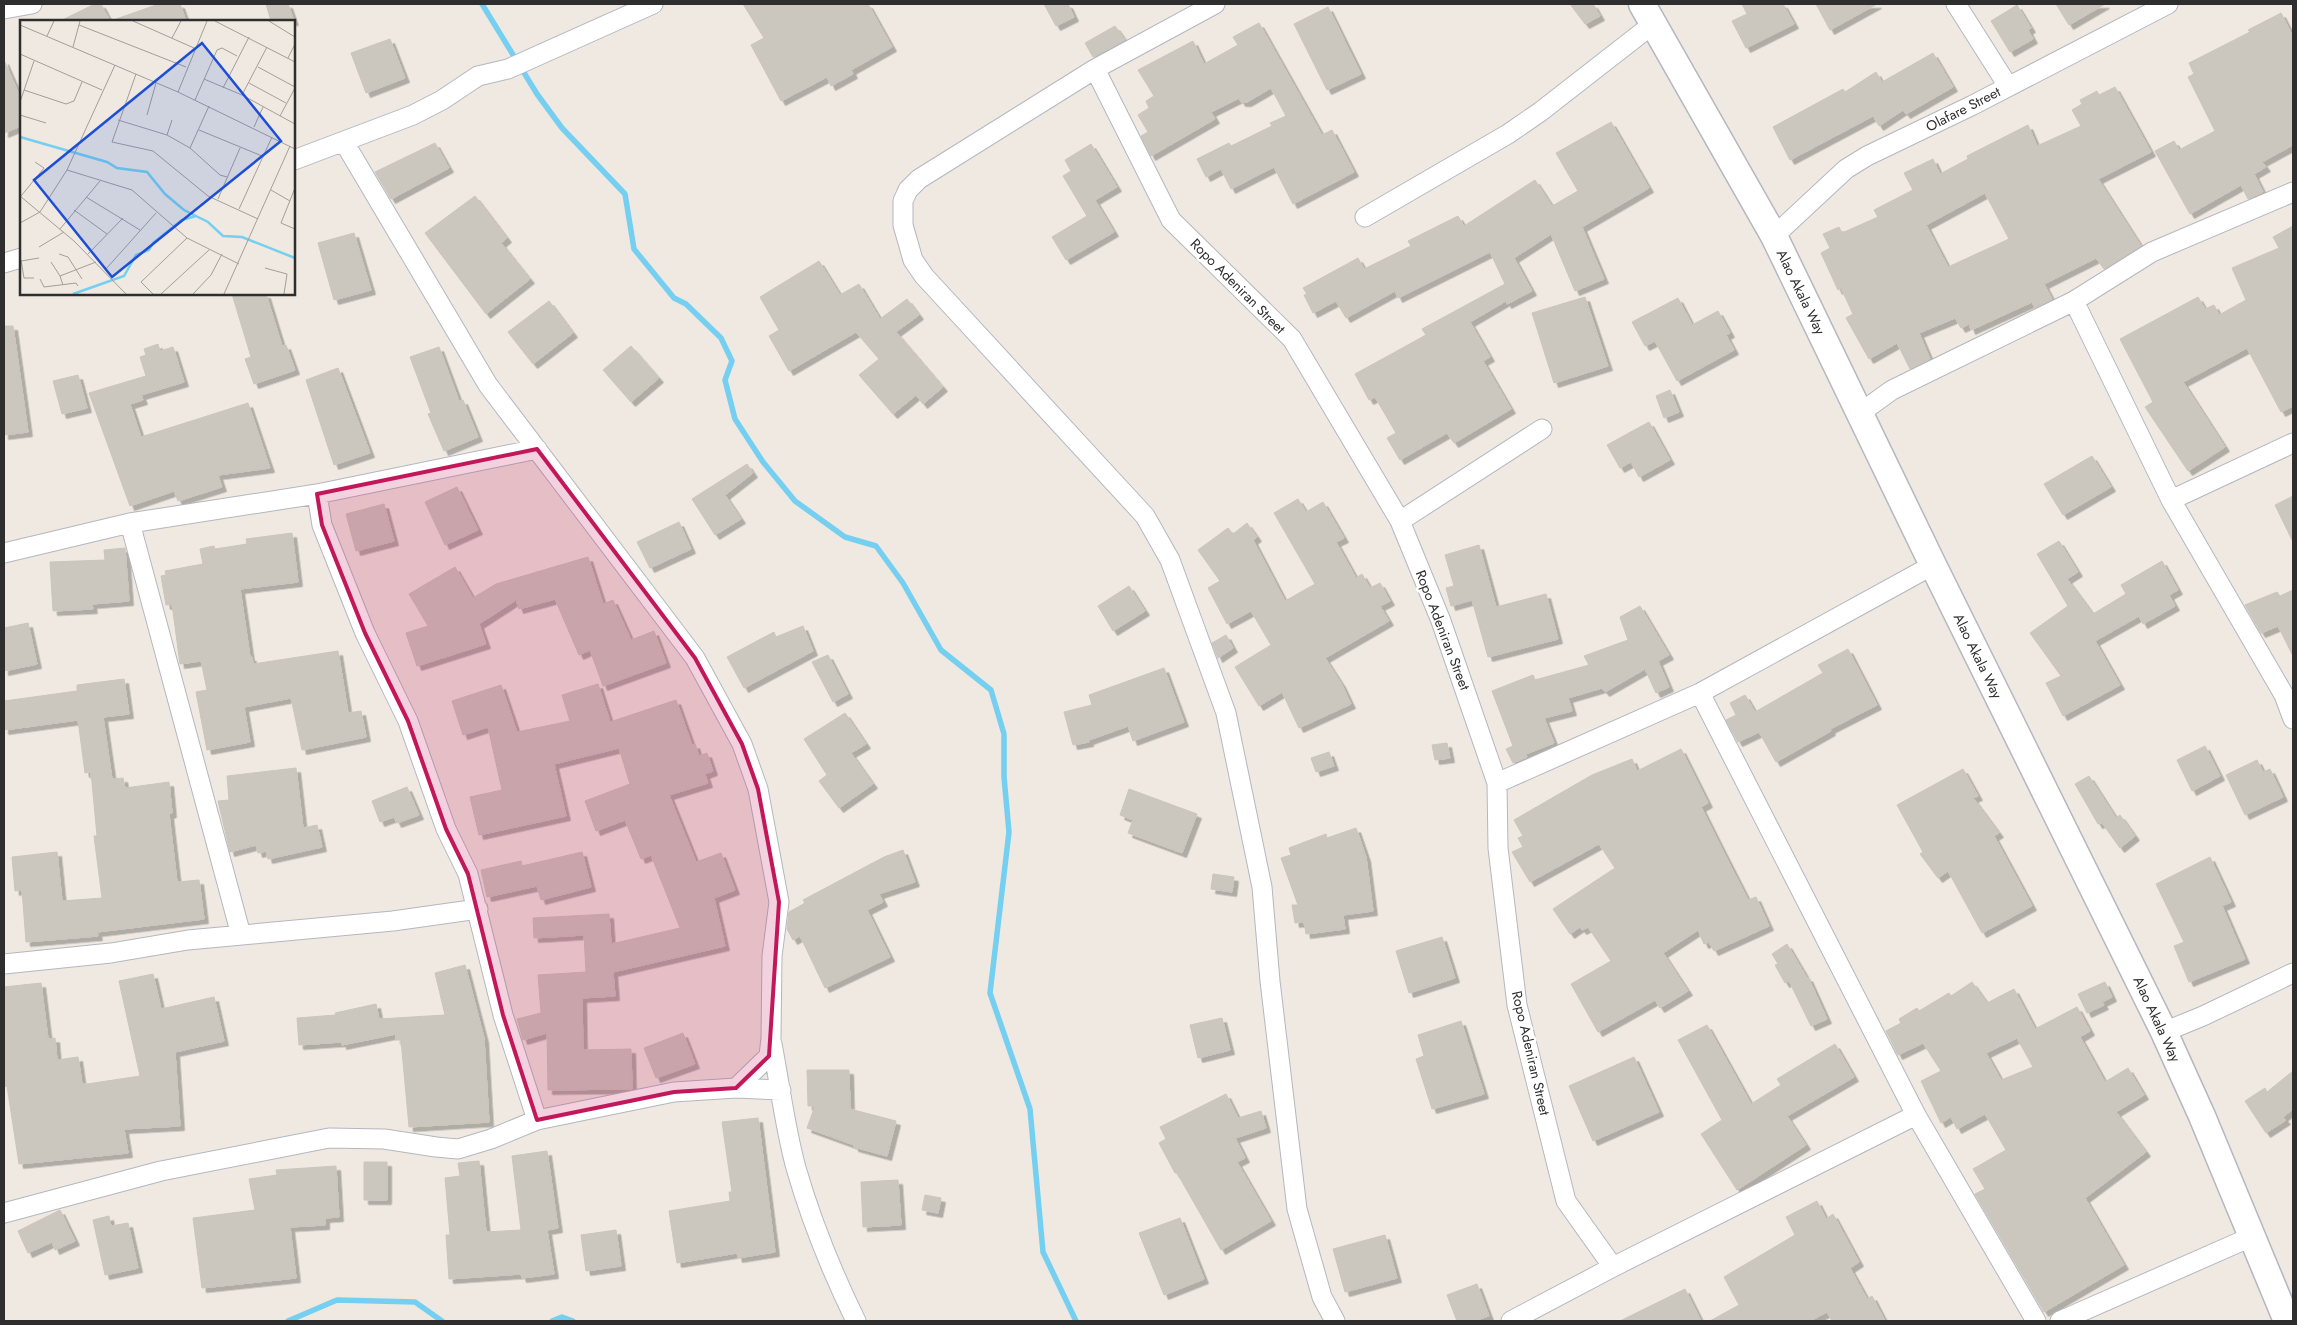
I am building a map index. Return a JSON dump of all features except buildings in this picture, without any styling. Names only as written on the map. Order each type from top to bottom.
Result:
[{"type":"street","points":[[4,10],[32,4]]},
{"type":"street","points":[[295,160],[432,106],[478,76],[508,69],[654,4]]},
{"type":"street","points":[[1215,4],[1095,69],[919,179],[908,190],[903,201],[903,225],[906,243],[912,260],[924,276],[1145,516],[1170,560],[1190,610],[1228,723],[1262,886],[1270,981],[1297,1209],[1322,1297],[1335,1321]]},
{"type":"street","points":[[1956,4],[2008,86]]},
{"type":"street","name":"Olafare Street","points":[[1774,236],[1846,168],[2168,4]]},
{"type":"street","points":[[1365,217],[1508,134],[1540,112],[1647,14]]},
{"type":"street","name":"Alao Akala Way","points":[[1647,14],[1774,236],[1933,565],[2164,1032],[2202,1116],[2287,1321]]},
{"type":"street","name":"Ropo Adeniran Street","points":[[1095,69],[1171,220],[1292,339],[1400,521],[1441,621],[1497,783],[1498,848],[1517,1005],[1566,1200],[1613,1267]]},
{"type":"street","points":[[344,142],[488,385],[695,658],[742,744],[758,789],[779,902],[772,956],[769,1056],[736,1088]]},
{"type":"street","points":[[1860,412],[1892,390],[2074,301],[2152,252],[2293,192]]},
{"type":"street","points":[[4,263],[20,258]]},
{"type":"street","points":[[2074,301],[2171,500],[2289,693],[2293,719]]},
{"type":"street","points":[[1400,521],[1542,429]]},
{"type":"street","points":[[2171,500],[2293,443]]},
{"type":"street","points":[[4,553],[130,523],[317,494],[537,449]]},
{"type":"street","points":[[317,494],[322,525],[358,615],[408,721],[446,829],[468,874],[503,1015],[537,1120]]},
{"type":"street","points":[[130,523],[241,935]]},
{"type":"street","points":[[1497,783],[1700,693],[1933,565]]},
{"type":"street","points":[[1700,693],[1916,1115],[2036,1321]]},
{"type":"street","points":[[4,964],[241,935],[393,921],[477,905]]},
{"type":"street","points":[[2164,1032],[2203,1016],[2293,973]]},
{"type":"street","points":[[771,1038],[796,1167],[813,1220],[842,1293],[856,1321]]},
{"type":"street","points":[[4,1213],[160,1171],[329,1138],[384,1139],[436,1148],[458,1148],[492,1139],[537,1120],[674,1092],[736,1088],[781,1090]]},
{"type":"street","points":[[1511,1321],[1613,1267],[1916,1115]]},
{"type":"street","points":[[2060,1321],[2251,1237]]},
{"type":"highlighted area","points":[[537,449],[695,658],[742,744],[758,789],[779,902],[769,1056],[736,1088],[674,1092],[537,1120],[503,1015],[468,874],[446,829],[408,721],[365,633],[322,525],[317,494]]},
{"type":"waterway","points":[[482,4],[537,94],[562,128],[625,194],[634,249],[674,298],[686,304],[721,338],[732,361],[725,380],[735,419],[763,462],[795,501],[845,537],[876,546],[903,583],[941,650],[991,690],[1004,734],[1004,777],[1009,832],[990,993],[1030,1109],[1043,1252],[1076,1321]]},
{"type":"waterway","points":[[288,1321],[337,1300],[415,1302],[442,1321]]},
{"type":"waterway","points":[[552,1321],[562,1317],[573,1321]]}]
